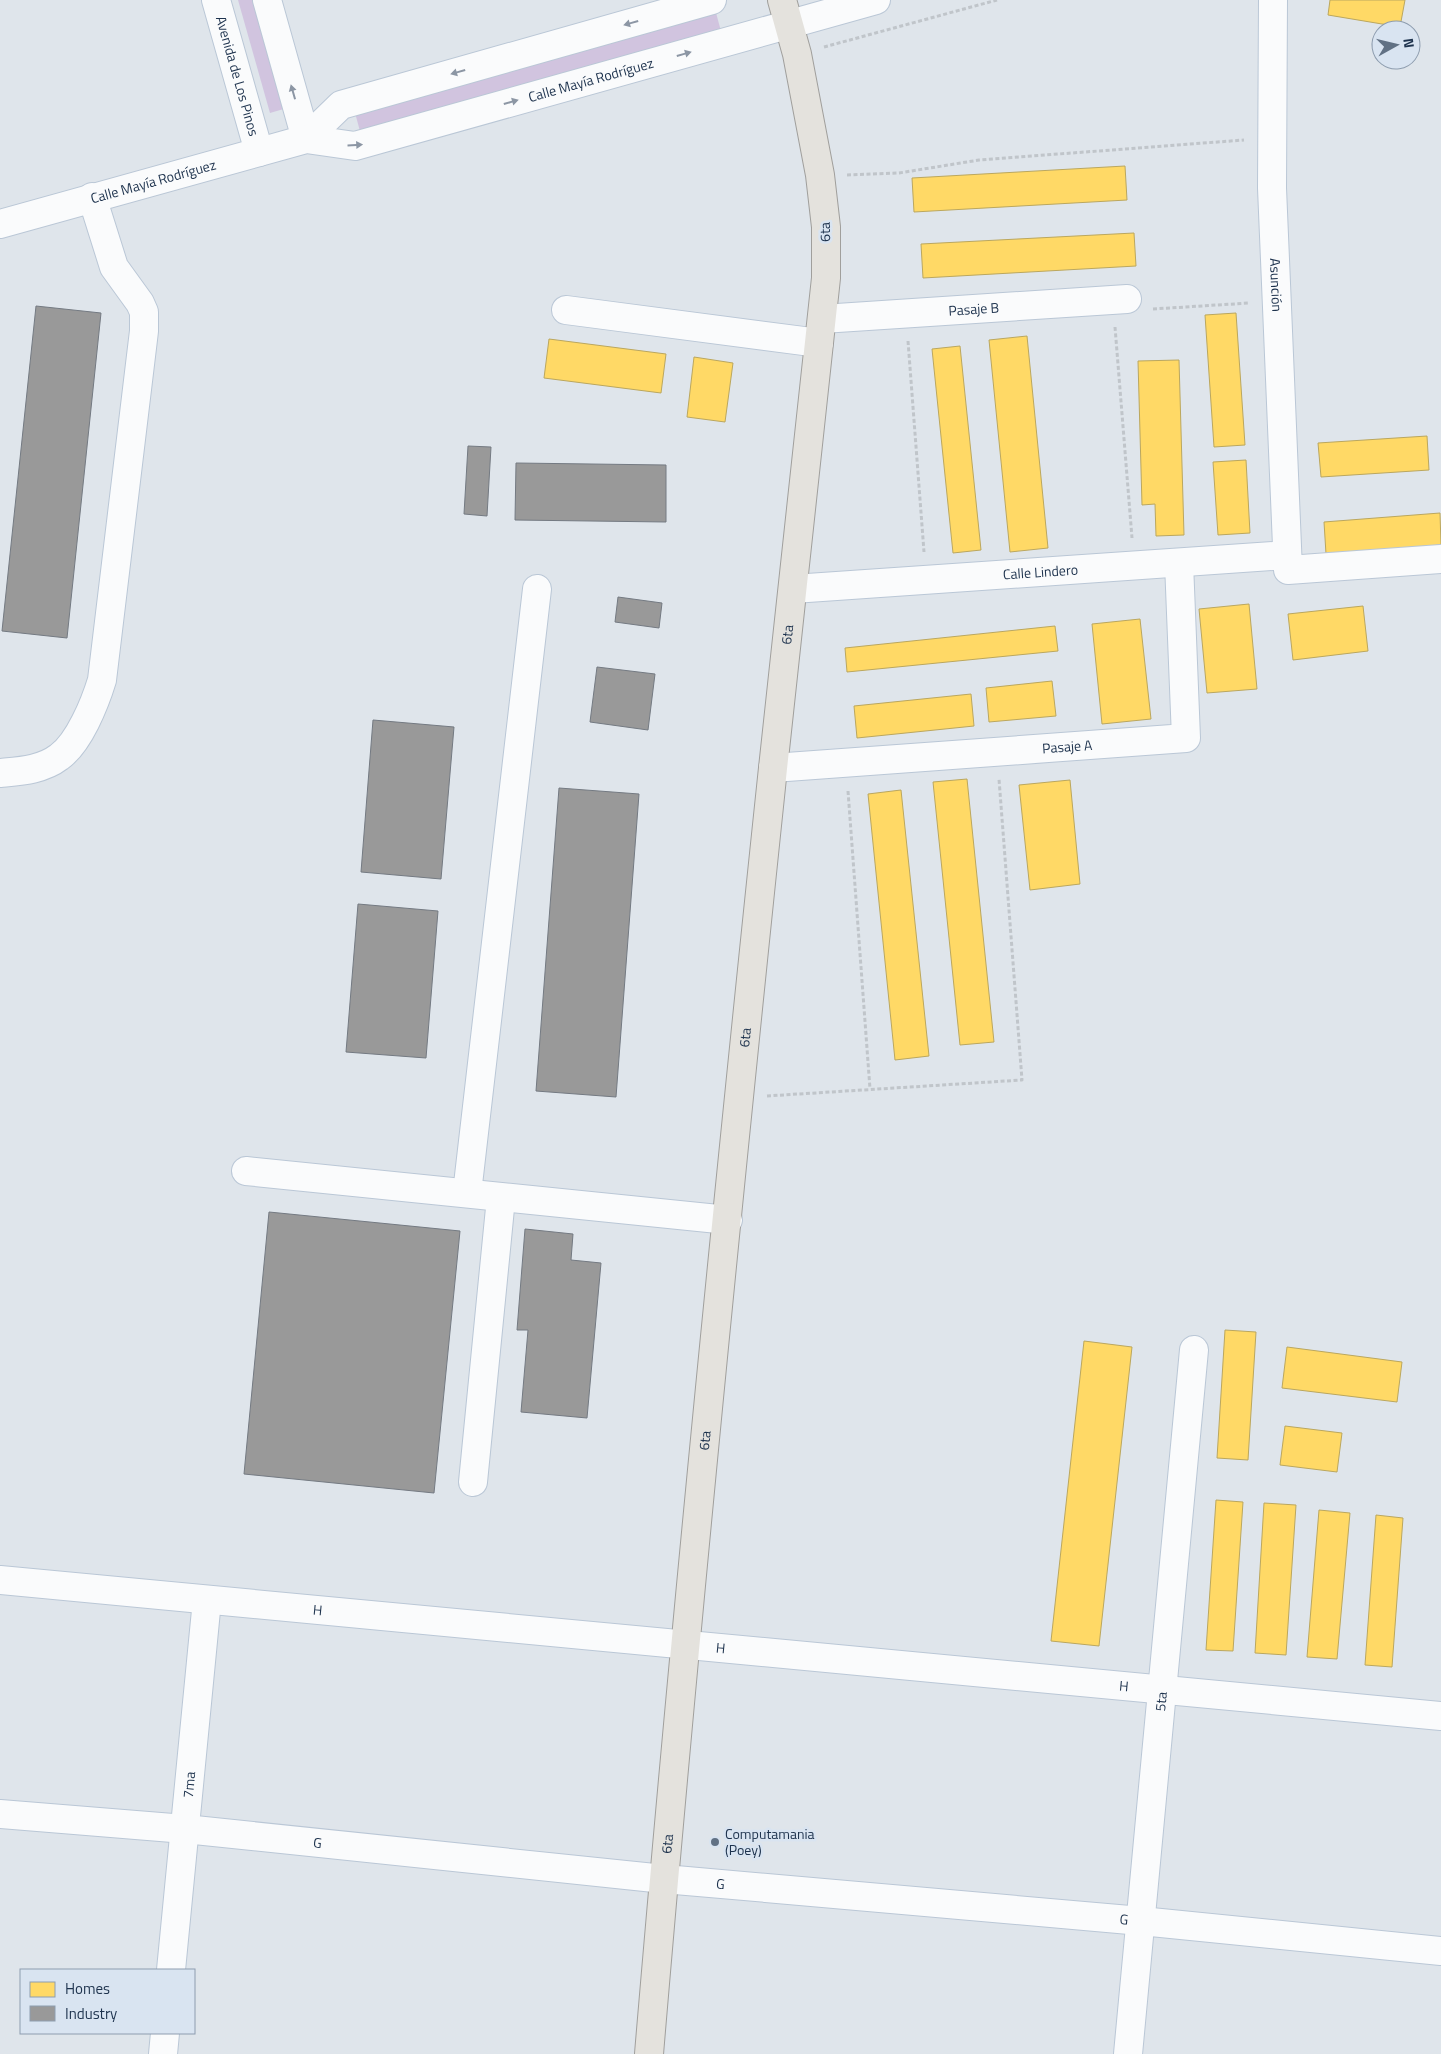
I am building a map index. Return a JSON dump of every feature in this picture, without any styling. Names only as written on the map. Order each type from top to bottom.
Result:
[{"type":"main road","name":"6ta","points":[[649,2054],[686,1645],[740,1098],[773,768],[826,278],[826,227],[820,176],[796,54],[785,12]]},
{"type":"street","name":"Avenida de Los Pinos","points":[[216,0],[259,152]]},
{"type":"street","points":[[268,0],[306,139]]},
{"type":"street","name":"Calle Mayía Rodríguez","points":[[306,139],[341,105],[712,0]]},
{"type":"street","name":"Calle Mayía Rodríguez","points":[[0,224],[306,139],[355,146],[785,12],[876,0]]},
{"type":"street","name":"Asunción","points":[[1273,0],[1272,138],[1276,301],[1287,563]]},
{"type":"street","points":[[0,773],[26,770],[46,764],[61,756],[84,725],[95,704],[102,680],[144,332],[144,312],[140,303],[114,267],[92,197]]},
{"type":"street","name":"Pasaje B","points":[[566,310],[820,331],[906,313],[1120,299]]},
{"type":"street","name":"Calle Lindero","points":[[792,589],[1179,563],[1441,560]]},
{"type":"street","name":"Pasaje A","points":[[773,768],[1186,738],[1179,563]]},
{"type":"street","points":[[466,1193],[537,589]]},
{"type":"street","points":[[246,1172],[728,1220]]},
{"type":"street","points":[[473,1482],[500,1198]]},
{"type":"street","name":"5ta","points":[[1128,2054],[1194,1350]]},
{"type":"street","name":"H","points":[[0,1580],[1441,1716]]},
{"type":"street","name":"7ma","points":[[171,1969],[207,1600]]},
{"type":"street","name":"G","points":[[0,1814],[185,1829],[664,1879],[1141,1921],[1441,1951]]},
{"type":"street","points":[[163,2054],[165,2034]]},
{"type":"path","points":[[796,54],[997,0]]},
{"type":"path","points":[[820,176],[899,173],[979,160],[1272,138]]},
{"type":"path","points":[[1135,566],[1120,299],[1148,310],[1276,301]]},
{"type":"path","points":[[906,313],[926,580]]},
{"type":"path","points":[[740,1098],[1022,1080],[997,751]]},
{"type":"path","points":[[846,762],[870,1089]]},
{"type":"shaded area","points":[[238,0],[256,0],[287,108],[270,113]]},
{"type":"shaded area","points":[[715,9],[722,35],[361,135],[354,109]]},
{"type":"building: Homes","points":[[1330,0],[1405,0],[1401,20],[1371,20],[1371,22],[1328,15]]},
{"type":"building: Homes","points":[[1125,166],[1127,200],[914,212],[912,178]]},
{"type":"building: Homes","points":[[1134,233],[1136,266],[923,278],[921,244]]},
{"type":"building: Homes","points":[[1236,313],[1245,445],[1214,447],[1205,315]]},
{"type":"building: Homes","points":[[1027,336],[1048,548],[1010,552],[989,340]]},
{"type":"building: Homes","points":[[549,339],[666,354],[661,393],[544,378]]},
{"type":"building: Homes","points":[[960,346],[981,550],[953,553],[932,349]]},
{"type":"building: Homes","points":[[694,357],[733,363],[725,422],[687,417]]},
{"type":"building: Homes","points":[[1179,360],[1184,535],[1156,536],[1155,504],[1142,505],[1138,361]]},
{"type":"building: Homes","points":[[1427,436],[1429,470],[1321,477],[1318,443]]},
{"type":"building: Homes","points":[[1246,460],[1250,533],[1218,535],[1213,462]]},
{"type":"building: Homes","points":[[1440,513],[1441,545],[1326,554],[1324,522]]},
{"type":"building: Homes","points":[[1249,604],[1257,689],[1207,693],[1199,609]]},
{"type":"building: Homes","points":[[1363,606],[1368,651],[1293,660],[1288,614]]},
{"type":"building: Homes","points":[[1140,619],[1151,719],[1102,724],[1092,624]]},
{"type":"building: Homes","points":[[1055,626],[1058,651],[847,672],[845,648]]},
{"type":"building: Homes","points":[[1052,681],[1056,716],[989,722],[986,688]]},
{"type":"building: Homes","points":[[971,694],[974,726],[857,738],[854,706]]},
{"type":"building: Homes","points":[[967,779],[994,1042],[960,1045],[933,782]]},
{"type":"building: Homes","points":[[1070,780],[1080,884],[1030,890],[1019,785]]},
{"type":"building: Homes","points":[[901,790],[929,1056],[895,1060],[868,794]]},
{"type":"building: Homes","points":[[1225,1330],[1256,1332],[1248,1460],[1217,1458]]},
{"type":"building: Homes","points":[[1084,1341],[1132,1347],[1099,1646],[1051,1641]]},
{"type":"building: Homes","points":[[1287,1347],[1402,1362],[1397,1402],[1282,1388]]},
{"type":"building: Homes","points":[[1285,1426],[1342,1433],[1337,1472],[1280,1465]]},
{"type":"building: Homes","points":[[1216,1500],[1243,1502],[1233,1651],[1206,1650]]},
{"type":"building: Homes","points":[[1264,1503],[1296,1505],[1286,1655],[1255,1653]]},
{"type":"building: Homes","points":[[1319,1510],[1350,1513],[1337,1659],[1307,1657]]},
{"type":"building: Homes","points":[[1376,1515],[1403,1518],[1392,1667],[1365,1665]]},
{"type":"building: Industry","points":[[36,306],[101,313],[67,638],[2,631]]},
{"type":"building: Industry","points":[[468,446],[491,447],[487,516],[464,514]]},
{"type":"building: Industry","points":[[516,463],[666,465],[666,522],[515,520]]},
{"type":"building: Industry","points":[[618,597],[662,603],[659,628],[615,622]]},
{"type":"building: Industry","points":[[597,667],[655,674],[648,730],[590,722]]},
{"type":"building: Industry","points":[[373,720],[454,727],[441,879],[361,872]]},
{"type":"building: Industry","points":[[559,788],[639,794],[616,1097],[536,1091]]},
{"type":"building: Industry","points":[[358,904],[438,911],[426,1058],[346,1052]]},
{"type":"building: Industry","points":[[269,1212],[460,1231],[434,1493],[244,1474]]},
{"type":"building: Industry","points":[[525,1229],[573,1234],[571,1260],[601,1263],[587,1418],[521,1412],[528,1330],[517,1330]]},
{"type":"place","name":"Computamania (Poey)","points":[[715,1842]]}]
